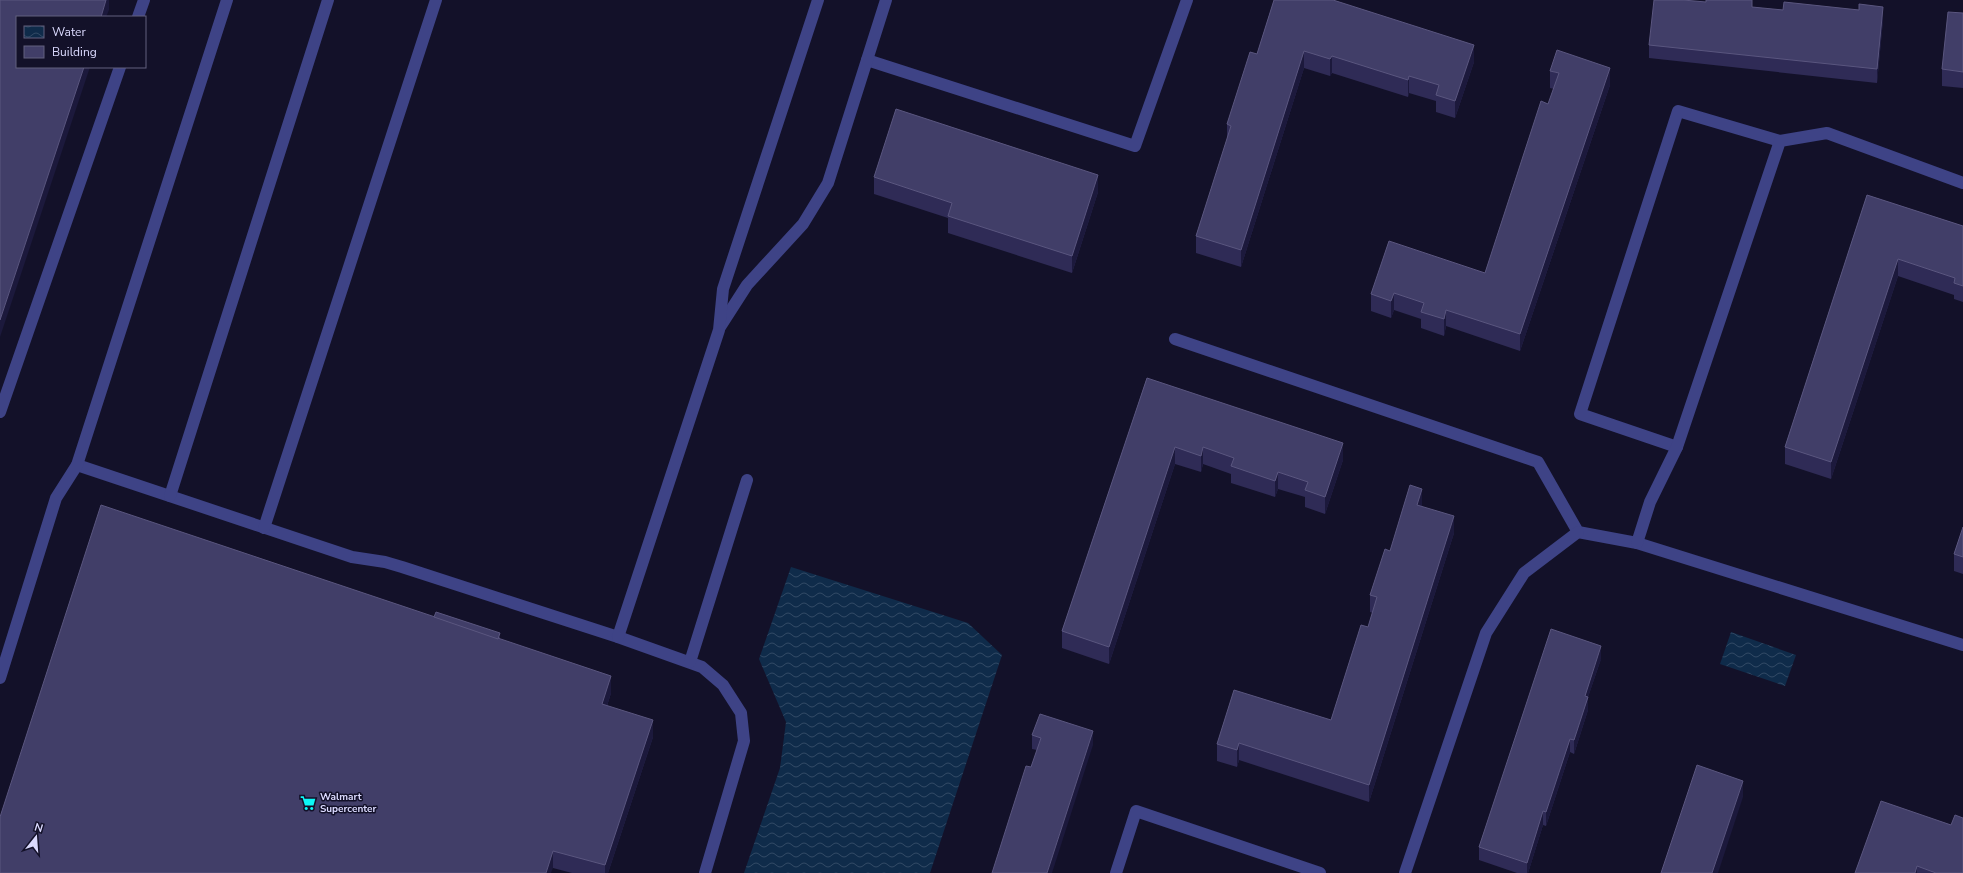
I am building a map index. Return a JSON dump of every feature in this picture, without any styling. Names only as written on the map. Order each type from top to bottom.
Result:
[{"type":"lane","points":[[138,16],[144,0]]},
{"type":"lane","points":[[0,678],[56,498],[77,465],[227,0]]},
{"type":"lane","points":[[170,496],[328,0]]},
{"type":"lane","points":[[264,528],[436,0]]},
{"type":"lane","points":[[618,637],[719,330],[723,290],[818,0]]},
{"type":"lane","points":[[719,330],[747,285],[803,224],[828,183],[886,0]]},
{"type":"lane","points":[[867,60],[1135,146],[1187,0]]},
{"type":"lane","points":[[0,412],[120,68]]},
{"type":"lane","points":[[1677,447],[1580,414],[1678,111],[1780,141],[1827,133],[1963,183]]},
{"type":"lane","points":[[1637,543],[1650,502],[1677,447],[1780,141]]},
{"type":"lane","points":[[1175,339],[1538,462],[1578,532]]},
{"type":"lane","points":[[77,465],[352,557],[385,562],[402,567],[618,637],[702,667],[723,685],[741,713],[744,742],[705,873]]},
{"type":"lane","points":[[690,662],[747,480]]},
{"type":"lane","points":[[1405,873],[1486,633],[1524,573],[1578,532],[1637,543],[1963,645]]},
{"type":"lane","points":[[1116,873],[1136,811],[1320,873]]},
{"type":"water","points":[[791,567],[968,623],[1002,655],[930,873],[744,873],[780,768],[786,722],[759,659]]},
{"type":"water","points":[[1731,632],[1796,655],[1785,686],[1720,664]]},
{"type":"building","points":[[0,0],[106,0],[101,16],[16,16],[16,68],[84,68],[0,320]]},
{"type":"building","points":[[1274,0],[1333,0],[1474,45],[1455,101],[1436,95],[1439,85],[1409,76],[1408,80],[1332,56],[1330,59],[1304,51],[1241,250],[1196,236],[1231,126],[1227,124],[1250,52],[1257,54]]},
{"type":"building","points":[[1654,0],[1706,2],[1706,0],[1752,0],[1752,7],[1783,10],[1784,2],[1859,10],[1859,4],[1883,7],[1877,69],[1649,45]]},
{"type":"building","points":[[1948,12],[1963,13],[1963,72],[1942,69]]},
{"type":"building","points":[[1557,50],[1610,68],[1520,334],[1446,310],[1444,319],[1421,312],[1424,303],[1394,293],[1391,301],[1371,294],[1389,241],[1485,273],[1541,101],[1548,104],[1559,73],[1550,71]]},
{"type":"building","points":[[896,109],[1098,175],[1072,256],[948,216],[952,203],[874,177]]},
{"type":"building","points":[[1867,195],[1963,226],[1963,286],[1954,283],[1955,278],[1898,259],[1831,462],[1785,447]]},
{"type":"building","points":[[1147,378],[1343,443],[1325,497],[1305,490],[1308,482],[1278,472],[1275,481],[1231,466],[1234,458],[1203,447],[1201,456],[1175,447],[1109,647],[1062,631]]},
{"type":"building","points":[[1410,485],[1422,489],[1417,505],[1454,516],[1369,785],[1239,743],[1237,750],[1217,744],[1234,690],[1331,720],[1361,625],[1368,627],[1377,597],[1370,595],[1385,549],[1390,551]]},
{"type":"building","points":[[101,505],[611,676],[602,704],[653,720],[605,865],[553,851],[546,873],[0,873],[0,817]]},
{"type":"building","points":[[1963,527],[1963,557],[1954,554]]},
{"type":"building","points":[[436,612],[500,633],[498,639],[434,617]]},
{"type":"building","points":[[1551,629],[1601,646],[1585,696],[1588,697],[1574,740],[1570,739],[1546,812],[1543,811],[1527,863],[1479,847]]},
{"type":"building","points":[[1040,714],[1093,731],[1047,873],[992,873],[1026,766],[1031,767],[1041,738],[1032,735]]},
{"type":"building","points":[[1697,765],[1743,781],[1712,873],[1661,873]]},
{"type":"building","points":[[1881,801],[1951,825],[1955,815],[1963,818],[1963,873],[1936,873],[1917,866],[1915,873],[1855,873]]},
{"type":"place","name":"Walmart Supercenter","points":[[308,803]]}]
